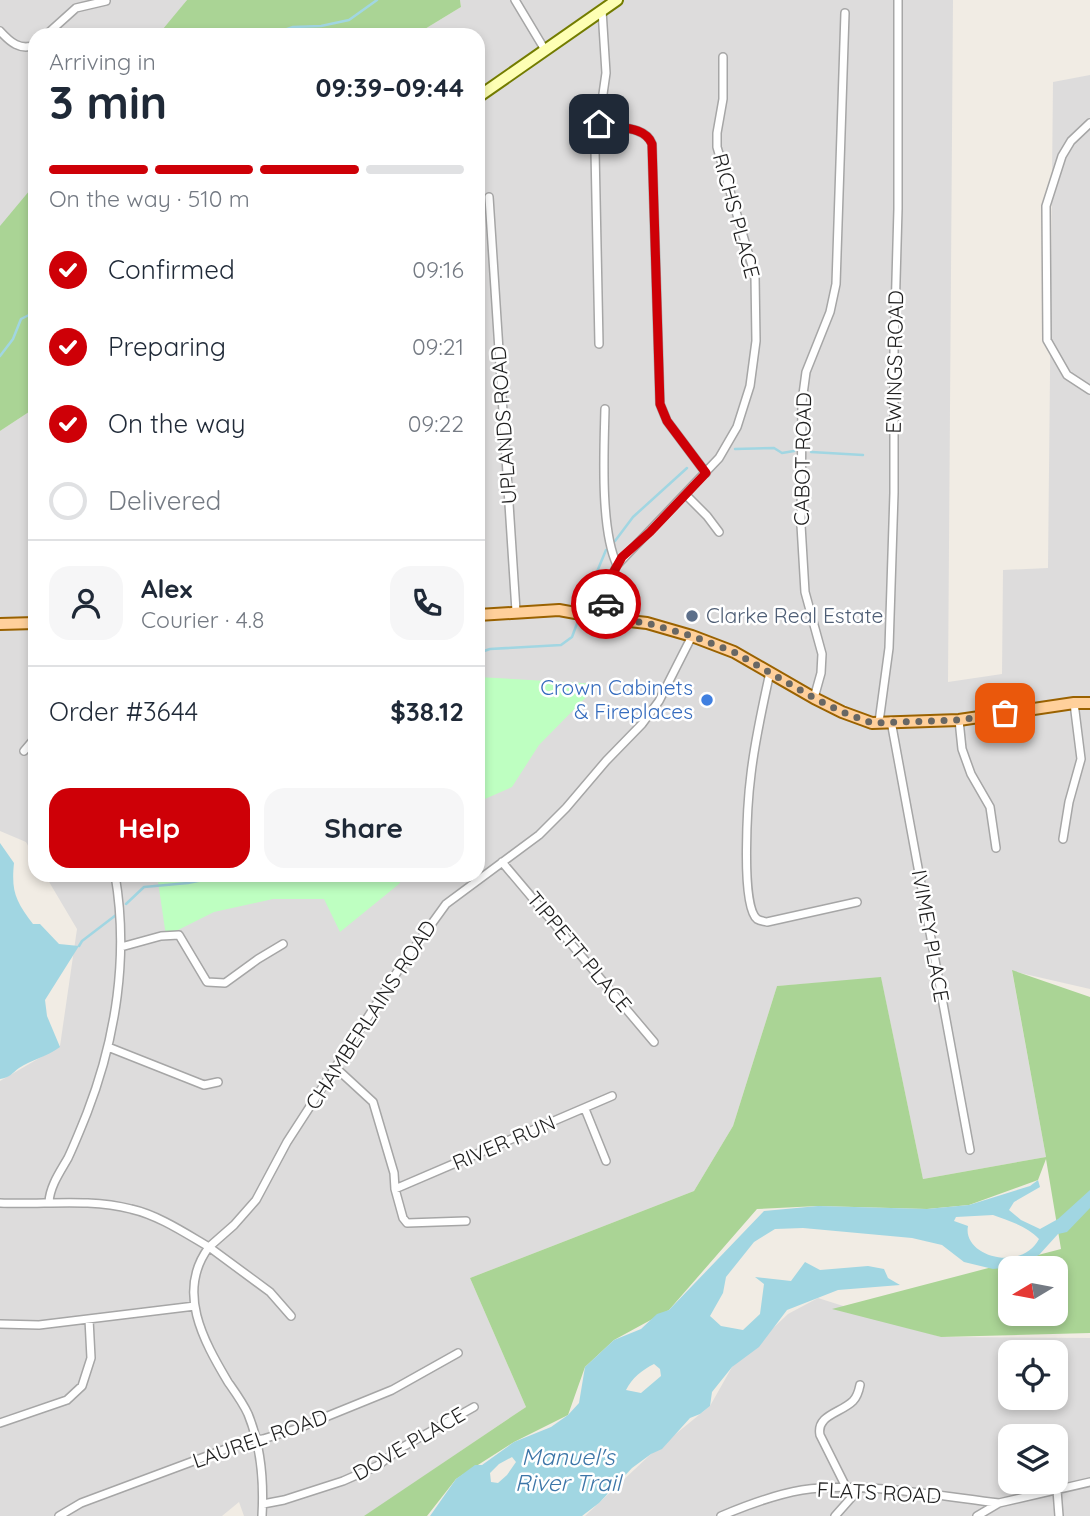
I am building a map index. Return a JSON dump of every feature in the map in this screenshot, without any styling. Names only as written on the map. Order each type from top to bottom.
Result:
[{"type":"main road","points":[[485,614],[559,610],[647,623],[734,652],[814,698],[872,723],[959,720],[1090,703]]},
{"type":"main road","points":[[0,624],[28,623]]},
{"type":"street","points":[[515,0],[545,50]]},
{"type":"street","points":[[485,92],[617,0]]},
{"type":"street","name":"EWINGS ROAD","points":[[879,722],[889,648],[894,493],[898,0]]},
{"type":"street","points":[[54,28],[76,8],[106,1]]},
{"type":"street","points":[[599,344],[595,150],[606,73],[602,10]]},
{"type":"street","name":"CABOT ROAD","points":[[814,698],[821,673],[822,654],[805,592],[801,525],[802,402],[806,372],[828,318],[836,284],[845,13]]},
{"type":"street","points":[[0,32],[17,46],[28,46]]},
{"type":"street","name":"RICHS PLACE","points":[[603,618],[611,578],[617,565],[686,495],[729,443],[740,418],[752,375],[757,341],[754,270],[716,142],[723,99],[723,57]]},
{"type":"street","points":[[1090,123],[1071,141],[1062,156],[1046,206],[1047,340],[1067,375],[1090,390]]},
{"type":"street","points":[[599,124],[642,131],[652,144],[660,404],[667,421],[706,473]]},
{"type":"street","name":"UPLANDS ROAD","points":[[489,197],[516,611]]},
{"type":"street","points":[[605,409],[608,529],[611,550],[617,565]]},
{"type":"street","points":[[686,495],[719,533]]},
{"type":"street","name":"CHAMBERLAINS ROAD","points":[[485,875],[540,835],[642,724],[659,701],[692,636]]},
{"type":"street","points":[[770,671],[751,774],[746,856],[747,883],[754,915],[759,921],[767,922],[857,902]]},
{"type":"street","points":[[1063,839],[1069,802],[1081,759],[1074,703]]},
{"type":"street","points":[[959,720],[962,748],[971,774],[990,807],[996,848]]},
{"type":"street","name":"IVIMEY PLACE","points":[[891,721],[970,1150]]},
{"type":"street","points":[[24,751],[28,746]]},
{"type":"street","name":"TIPPETT PLACE","points":[[502,862],[654,1042]]},
{"type":"street","points":[[49,1202],[52,1186],[73,1148],[88,1110],[108,1047],[121,947],[116,882]]},
{"type":"street","name":"CHAMBERLAINS ROAD","points":[[209,1247],[256,1200],[288,1142],[399,969],[446,904],[475,882]]},
{"type":"street","points":[[121,947],[161,936],[179,935],[207,982],[225,983],[258,958],[284,944]]},
{"type":"street","points":[[108,1047],[204,1085],[218,1082]]},
{"type":"street","points":[[336,1068],[373,1102],[394,1173],[395,1189],[403,1218],[407,1223],[466,1221]]},
{"type":"street","name":"RIVER RUN","points":[[395,1189],[612,1097]]},
{"type":"street","points":[[585,1109],[606,1161]]},
{"type":"street","points":[[0,1203],[87,1203],[132,1209],[209,1247],[270,1292],[291,1316]]},
{"type":"street","points":[[209,1247],[197,1263],[192,1289],[195,1306],[207,1343],[247,1412],[256,1439],[262,1516]]},
{"type":"street","points":[[0,1324],[39,1325],[195,1306]]},
{"type":"street","points":[[0,1423],[67,1400],[82,1386],[92,1358],[89,1319]]},
{"type":"street","name":"LAUREL ROAD","points":[[59,1516],[76,1505],[256,1439],[296,1429],[392,1390],[458,1353]]},
{"type":"street","points":[[846,1487],[818,1428],[822,1421],[855,1400],[860,1385]]},
{"type":"street","name":"DOVE PLACE","points":[[263,1504],[343,1481],[377,1466],[401,1448],[474,1407]]},
{"type":"street","points":[[1068,1487],[1090,1482]]},
{"type":"street","name":"FLATS ROAD","points":[[721,1516],[775,1496],[804,1490],[846,1487],[999,1503]]},
{"type":"street","points":[[835,1516],[859,1489]]},
{"type":"street","points":[[977,1516],[999,1503],[1039,1494]]},
{"type":"street","points":[[1057,1494],[1059,1516]]},
{"type":"shaded area","points":[[0,0],[187,0],[165,28],[28,28],[28,201],[0,232]]},
{"type":"shaded area","points":[[460,0],[953,0],[948,682],[1002,674],[1003,570],[1048,568],[1053,82],[1090,75],[1090,989],[1012,971],[1046,1157],[923,1179],[881,978],[777,986],[733,1126],[694,1191],[470,1278],[526,1407],[365,1516],[244,1516],[239,1502],[222,1516],[0,1516],[0,1081],[60,1046],[77,929],[49,882],[485,882],[485,28],[426,28],[461,7]]},
{"type":"shaded area","points":[[28,413],[28,846],[26,842],[0,831],[0,431]]},
{"type":"shaded area","points":[[818,1298],[941,1337],[1090,1338],[1090,1516],[585,1516],[651,1454],[710,1406],[732,1367],[788,1314]]},
{"type":"green space","points":[[187,0],[460,0],[461,7],[426,28],[164,28]]},
{"type":"green space","points":[[28,192],[28,413],[0,431],[0,226]]},
{"type":"green space","points":[[485,677],[599,684],[539,745],[512,787],[485,799]]},
{"type":"green space","points":[[158,882],[400,882],[340,932],[324,899],[273,899],[214,912],[166,936]]},
{"type":"green space","points":[[1012,970],[1090,997],[1090,1333],[941,1337],[832,1309],[998,1266],[998,1326],[1068,1326],[1068,1256],[1034,1256],[1061,1249],[1046,1159],[1038,1180],[969,1205],[927,1209],[818,1206],[757,1209],[669,1310],[614,1340],[585,1367],[568,1415],[514,1442],[456,1479],[427,1516],[364,1516],[526,1407],[470,1278],[694,1191],[733,1126],[777,986],[881,977],[923,1179],[1046,1157]]},
{"type":"water","points":[[0,843],[14,863],[13,882],[16,896],[33,924],[40,924],[59,944],[79,946],[45,1000],[47,1016],[60,1047],[0,1079]]},
{"type":"water","name":"Manuel's River Trail","points":[[1038,1180],[1040,1187],[1014,1202],[1009,1210],[1021,1220],[1040,1229],[1058,1219],[1090,1190],[1090,1208],[1067,1232],[1058,1234],[1036,1256],[1019,1256],[1031,1249],[1039,1239],[1023,1227],[993,1215],[956,1217],[954,1221],[968,1226],[969,1237],[974,1245],[983,1252],[998,1257],[998,1268],[964,1262],[942,1245],[912,1238],[803,1228],[775,1229],[754,1242],[726,1277],[723,1293],[710,1316],[721,1326],[743,1330],[760,1314],[764,1284],[755,1277],[791,1281],[805,1262],[820,1270],[868,1266],[884,1269],[888,1278],[900,1285],[838,1290],[787,1310],[759,1347],[732,1367],[712,1392],[710,1406],[690,1418],[662,1449],[632,1468],[599,1503],[582,1516],[430,1516],[456,1479],[475,1465],[482,1465],[514,1442],[551,1427],[568,1415],[579,1403],[585,1367],[614,1340],[641,1329],[657,1314],[669,1310],[764,1211],[818,1206],[927,1209],[969,1205],[1030,1186]],"holes":[[[654,1364],[660,1369],[661,1376],[641,1393],[626,1390],[634,1378]],[[512,1457],[516,1462],[507,1475],[498,1483],[491,1482],[490,1473]]]},
{"type":"waterway","points":[[290,28],[321,26],[349,20],[377,0]]},
{"type":"waterway","points":[[0,356],[13,339],[21,319],[28,316]]},
{"type":"waterway","points":[[735,449],[774,448],[782,453],[794,451]]},
{"type":"waterway","points":[[811,452],[863,455]]},
{"type":"waterway","points":[[615,541],[633,517],[687,468]]},
{"type":"waterway","points":[[584,603],[606,550]]},
{"type":"waterway","points":[[485,651],[561,645],[572,637],[579,618]]},
{"type":"waterway","points":[[126,904],[144,887],[193,882]]},
{"type":"waterway","points":[[79,946],[116,915]]},
{"type":"way so far","points":[[606,604],[603,618],[647,623],[734,652],[814,698],[872,723],[959,720],[1005,713]]},
{"type":"place","name":"Clarke Real Estate","points":[[692,616]]},
{"type":"place","name":"Crown Cabinets & Fireplaces","points":[[707,700]]},
{"type":"route","points":[[599,124],[642,131],[652,144],[660,404],[667,421],[706,473],[650,532],[622,557],[613,573],[606,604]]}]
